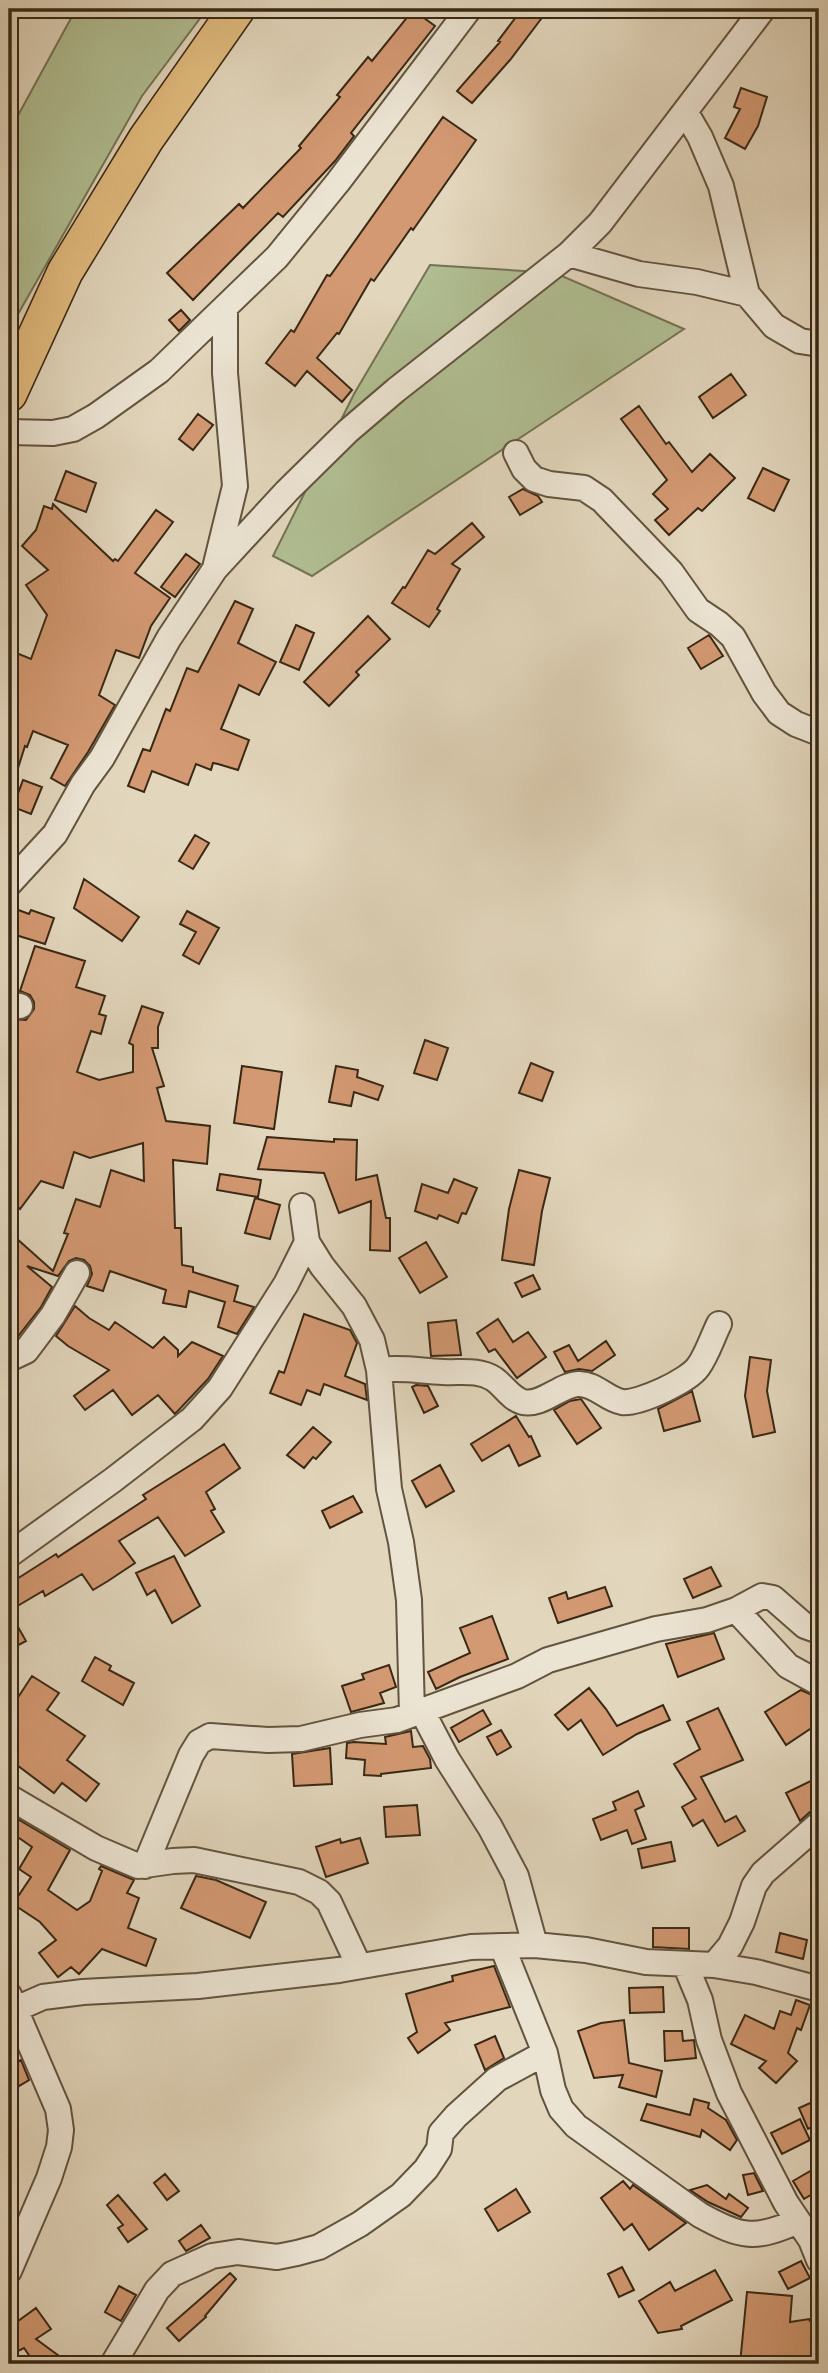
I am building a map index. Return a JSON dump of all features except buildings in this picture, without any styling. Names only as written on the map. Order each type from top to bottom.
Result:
[{"type":"highway","points":[[9,394],[65,272],[146,139],[237,9]]},
{"type":"street","points":[[9,432],[53,433],[73,429],[159,371],[277,257],[469,9]]},
{"type":"street","points":[[9,884],[55,834],[83,784],[102,758],[169,638],[215,569],[287,491],[348,431],[569,254],[600,223],[763,9]]},
{"type":"street","points":[[686,113],[700,137],[721,186],[747,294],[774,326],[800,341],[819,344]]},
{"type":"street","points":[[569,254],[639,274],[697,282],[747,294]]},
{"type":"street","points":[[215,569],[235,486],[226,386],[225,309]]},
{"type":"street","points":[[516,453],[524,469],[534,479],[584,488],[602,500],[671,572],[698,610],[733,637],[764,693],[779,713],[796,724],[819,733]]},
{"type":"street","points":[[302,1206],[307,1242],[322,1266],[354,1306],[372,1339],[379,1370],[389,1489],[401,1542],[409,1600],[417,1713],[490,1827],[516,1876],[535,1945]]},
{"type":"street","points":[[9,1555],[104,1488],[192,1419],[220,1388],[286,1284],[307,1242]]},
{"type":"street","points":[[9,1359],[26,1351],[53,1315],[78,1273]]},
{"type":"street","points":[[379,1370],[401,1367],[482,1374],[495,1380],[522,1402],[532,1402],[579,1384],[592,1387],[621,1402],[631,1402],[689,1376],[698,1368],[719,1324]]},
{"type":"street","points":[[145,1866],[191,1755],[205,1738],[221,1735],[268,1740],[301,1739],[360,1725],[397,1720],[517,1676],[548,1660],[656,1629],[707,1620],[736,1610],[762,1596],[773,1598],[805,1626],[819,1631]]},
{"type":"street","points":[[736,1610],[788,1666],[819,1683]]},
{"type":"street","points":[[9,1797],[96,1848],[138,1866],[194,1860],[299,1882],[318,1892],[329,1902],[359,1966]]},
{"type":"street","points":[[714,1965],[730,1946],[742,1922],[754,1886],[763,1873],[819,1824]]},
{"type":"street","points":[[9,2271],[49,2178],[59,2147],[61,2130],[58,2109],[11,2005],[43,1997],[83,1992],[198,1986],[359,1966],[471,1947],[535,1945],[586,1950],[646,1962],[714,1965],[756,1972],[819,1989]]},
{"type":"street","points":[[502,1946],[545,2053],[553,2090],[561,2109],[576,2126],[700,2216],[715,2224],[752,2236],[762,2235],[798,2221]]},
{"type":"street","points":[[685,1964],[700,2000],[709,2039],[729,2093],[786,2203],[811,2240],[819,2260]]},
{"type":"street","points":[[113,2364],[157,2290],[172,2274],[212,2256],[238,2252],[277,2257],[297,2253],[319,2247],[360,2224],[401,2195],[426,2169],[439,2149],[441,2133],[496,2079],[545,2053]]},
{"type":"green space","points":[[76,9],[207,9],[142,96],[9,330],[9,132]]},
{"type":"green space","points":[[430,265],[555,273],[684,329],[312,576],[273,556],[354,394]]}]
